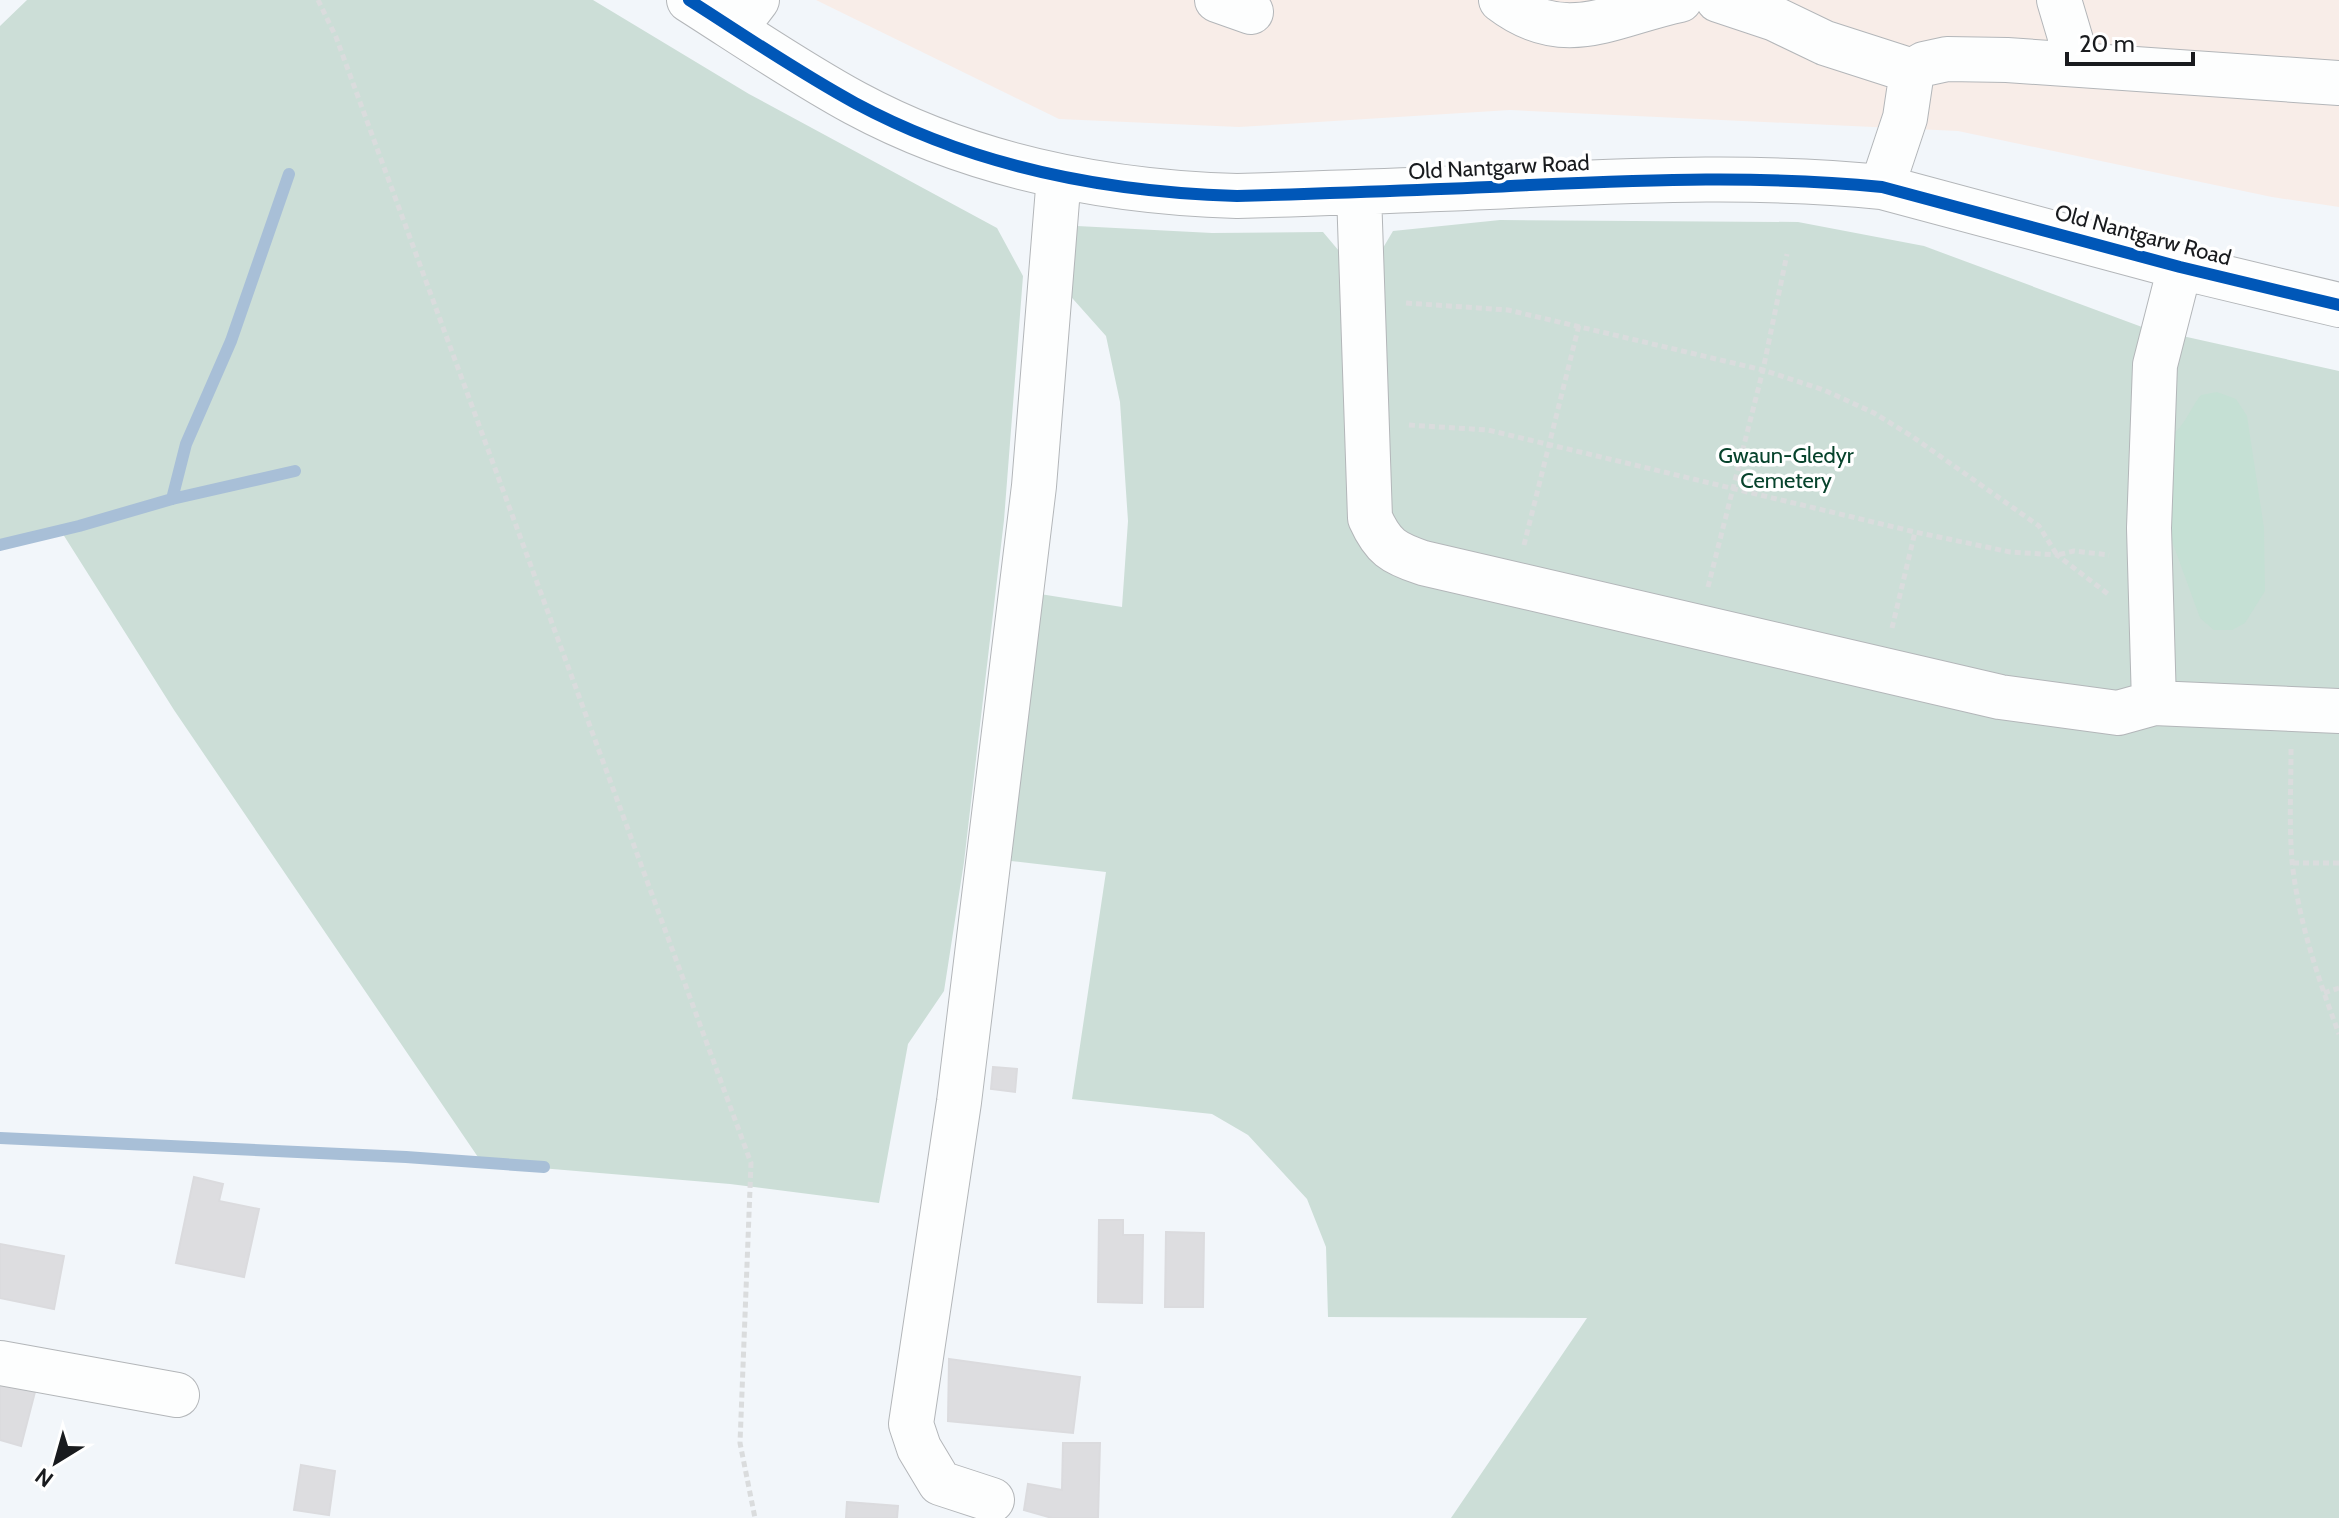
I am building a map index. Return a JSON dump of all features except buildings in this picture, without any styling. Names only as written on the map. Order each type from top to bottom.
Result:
[{"type":"street","name":"Old Nantgarw Road","points":[[689,0],[746,15],[855,103],[901,125],[1003,163],[1059,176],[1172,194],[1237,196],[1745,178],[1882,187],[2180,267],[2339,305]]},
{"type":"street","points":[[1501,0],[1529,18],[1559,25],[1582,26],[1611,21],[1645,7],[1680,0]]},
{"type":"street","points":[[1718,0],[1775,19],[1825,43],[1912,71],[1924,64],[1947,59],[2078,64],[2339,83]]},
{"type":"street","points":[[2059,0],[2078,64]]},
{"type":"street","points":[[1882,187],[1905,118],[1912,71]]},
{"type":"street","points":[[992,1500],[940,1483],[919,1448],[911,1424],[959,1102],[1034,486],[1059,176]]},
{"type":"street","points":[[1359,193],[1370,518],[1378,536],[1400,556],[2000,697],[2118,713],[2154,703],[2339,711]]},
{"type":"street","points":[[2154,703],[2149,560],[2155,365],[2180,267]]},
{"type":"street","points":[[0,1363],[177,1395]]},
{"type":"path","points":[[318,0],[347,67],[751,1163],[740,1443],[755,1518]]},
{"type":"path","points":[[1698,627],[1763,370],[1787,254]]},
{"type":"path","points":[[1361,302],[1508,310],[1763,370],[1824,390],[1874,413],[1913,437],[2039,526],[2057,555],[2119,602]]},
{"type":"path","points":[[1515,585],[1547,443],[1579,325]]},
{"type":"path","points":[[1367,426],[1413,425],[1488,430],[1733,490],[2010,552],[2057,555],[2074,551],[2149,560]]},
{"type":"path","points":[[1881,669],[1915,532]]},
{"type":"path","points":[[2291,749],[2293,863],[2299,907],[2339,1034]]},
{"type":"path","points":[[2293,863],[2339,863]]},
{"type":"path","points":[[2324,993],[2339,988]]},
{"type":"shaded area","points":[[816,0],[2339,0],[2339,207],[2272,197],[1958,131],[1510,110],[1239,127],[1059,119]]},
{"type":"green space","points":[[27,0],[593,0],[749,94],[997,228],[1023,276],[1004,520],[964,862],[944,991],[908,1044],[879,1203],[730,1184],[482,1163],[174,710],[61,531],[0,545],[0,26]]},
{"type":"green space","name":"Gwaun-Gledyr Cemetery","points":[[1500,220],[1798,222],[1924,246],[2142,327],[2339,371],[2339,1518],[1451,1518],[1587,1318],[1328,1317],[1326,1247],[1307,1199],[1248,1135],[1212,1114],[1072,1099],[1106,872],[1011,861],[1040,594],[1122,607],[1128,521],[1120,402],[1106,336],[1065,290],[1077,226],[1212,233],[1323,232],[1339,251],[1380,253],[1393,231]]},
{"type":"green space","points":[[2217,392],[2236,399],[2247,416],[2264,528],[2265,591],[2245,623],[2232,630],[2214,630],[2200,618],[2169,533],[2170,436],[2184,422],[2201,395]]},
{"type":"waterway","points":[[172,499],[186,444],[231,341],[289,174]]},
{"type":"waterway","points":[[0,545],[172,499],[295,471]]},
{"type":"waterway","points":[[0,1138],[406,1157],[544,1167]]},
{"type":"cycle path","points":[[689,0],[855,103],[945,144],[1040,172],[1138,189],[1237,196],[1706,180],[1794,181],[1882,187],[2180,267],[2339,305]]}]
